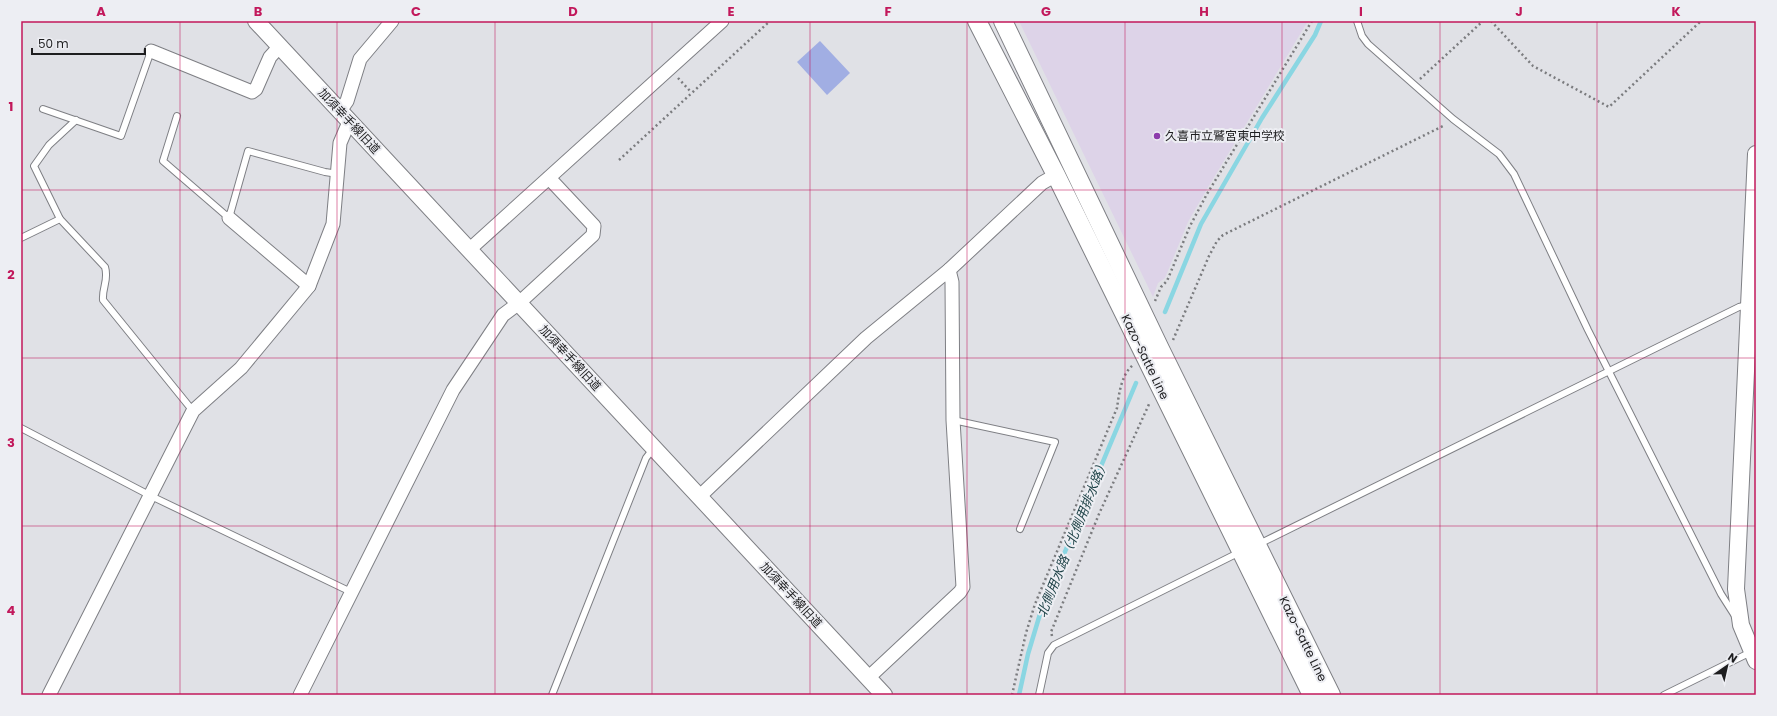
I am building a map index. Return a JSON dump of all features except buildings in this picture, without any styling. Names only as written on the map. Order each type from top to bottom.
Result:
[{"type":"main road","name":"Kazo-Satte Line","points":[[977,21],[1056,175],[1163,393],[1331,695]]},
{"type":"main road","name":"Kazo-Satte Line","points":[[1003,21],[1160,349],[1249,548],[1312,695]]},
{"type":"street","name":"加須幸手線旧道","points":[[256,21],[884,695]]},
{"type":"street","points":[[49,695],[193,411],[242,368],[310,286],[333,224],[340,143],[347,101],[360,59],[392,21]]},
{"type":"street","points":[[470,249],[722,21]]},
{"type":"street","points":[[151,51],[252,92],[256,89],[270,58],[280,46]]},
{"type":"street","points":[[1754,656],[1741,625],[1736,589],[1756,154]]},
{"type":"street","points":[[699,497],[866,338],[949,270],[1042,183],[1056,175]]},
{"type":"street","points":[[300,695],[453,390],[503,315],[593,235],[594,226],[549,178]]},
{"type":"street","points":[[229,218],[310,286]]},
{"type":"street","points":[[868,678],[960,592],[963,587],[954,420],[952,282],[949,270]]},
{"type":"lane","points":[[1357,21],[1362,36],[1368,44],[1453,119],[1500,154],[1514,174],[1588,330],[1610,371],[1721,594],[1741,625]]},
{"type":"lane","points":[[44,109],[121,136],[151,51]]},
{"type":"lane","points":[[177,116],[163,161],[229,218],[248,150],[325,172],[338,174]]},
{"type":"lane","points":[[76,120],[48,145],[34,166],[60,219],[105,267],[108,276],[102,292],[103,300],[193,411]]},
{"type":"lane","points":[[21,238],[60,219]]},
{"type":"lane","points":[[1039,695],[1048,653],[1054,645],[1739,307],[1749,304]]},
{"type":"lane","points":[[954,420],[1055,442],[1020,529]]},
{"type":"lane","points":[[21,428],[151,496],[351,592]]},
{"type":"lane","points":[[552,695],[646,458],[654,448]]},
{"type":"lane","points":[[1664,695],[1754,656]]},
{"type":"path","points":[[619,160],[691,92],[770,21]]},
{"type":"path","points":[[1152,305],[1161,287],[1167,281],[1190,226],[1207,194],[1312,21]]},
{"type":"path","points":[[1414,84],[1484,21]]},
{"type":"path","points":[[1491,21],[1533,66],[1609,107],[1702,21]]},
{"type":"path","points":[[677,77],[691,92]]},
{"type":"path","points":[[1160,349],[1174,338],[1208,256],[1217,240],[1223,235],[1446,124],[1453,119]]},
{"type":"path","points":[[1012,695],[1034,604],[1117,408],[1116,400],[1126,373],[1135,363]]},
{"type":"path","points":[[1054,645],[1051,632],[1099,514],[1146,407],[1152,399],[1163,393]]},
{"type":"shaded area","name":"久喜市立鷲宮東中学校","points":[[1019,21],[1308,21],[1188,222],[1165,278],[1158,283],[1153,297]]},
{"type":"waterway","name":"北側用水路（北側用排水路）","points":[[1165,312],[1201,224],[1262,118],[1315,35],[1321,21]]},
{"type":"waterway","name":"北側用水路（北側用排水路）","points":[[1019,695],[1028,654],[1043,604],[1136,383]]},
{"type":"place","name":"久喜市立鷲宮東中学校","points":[[1157,136]]}]
